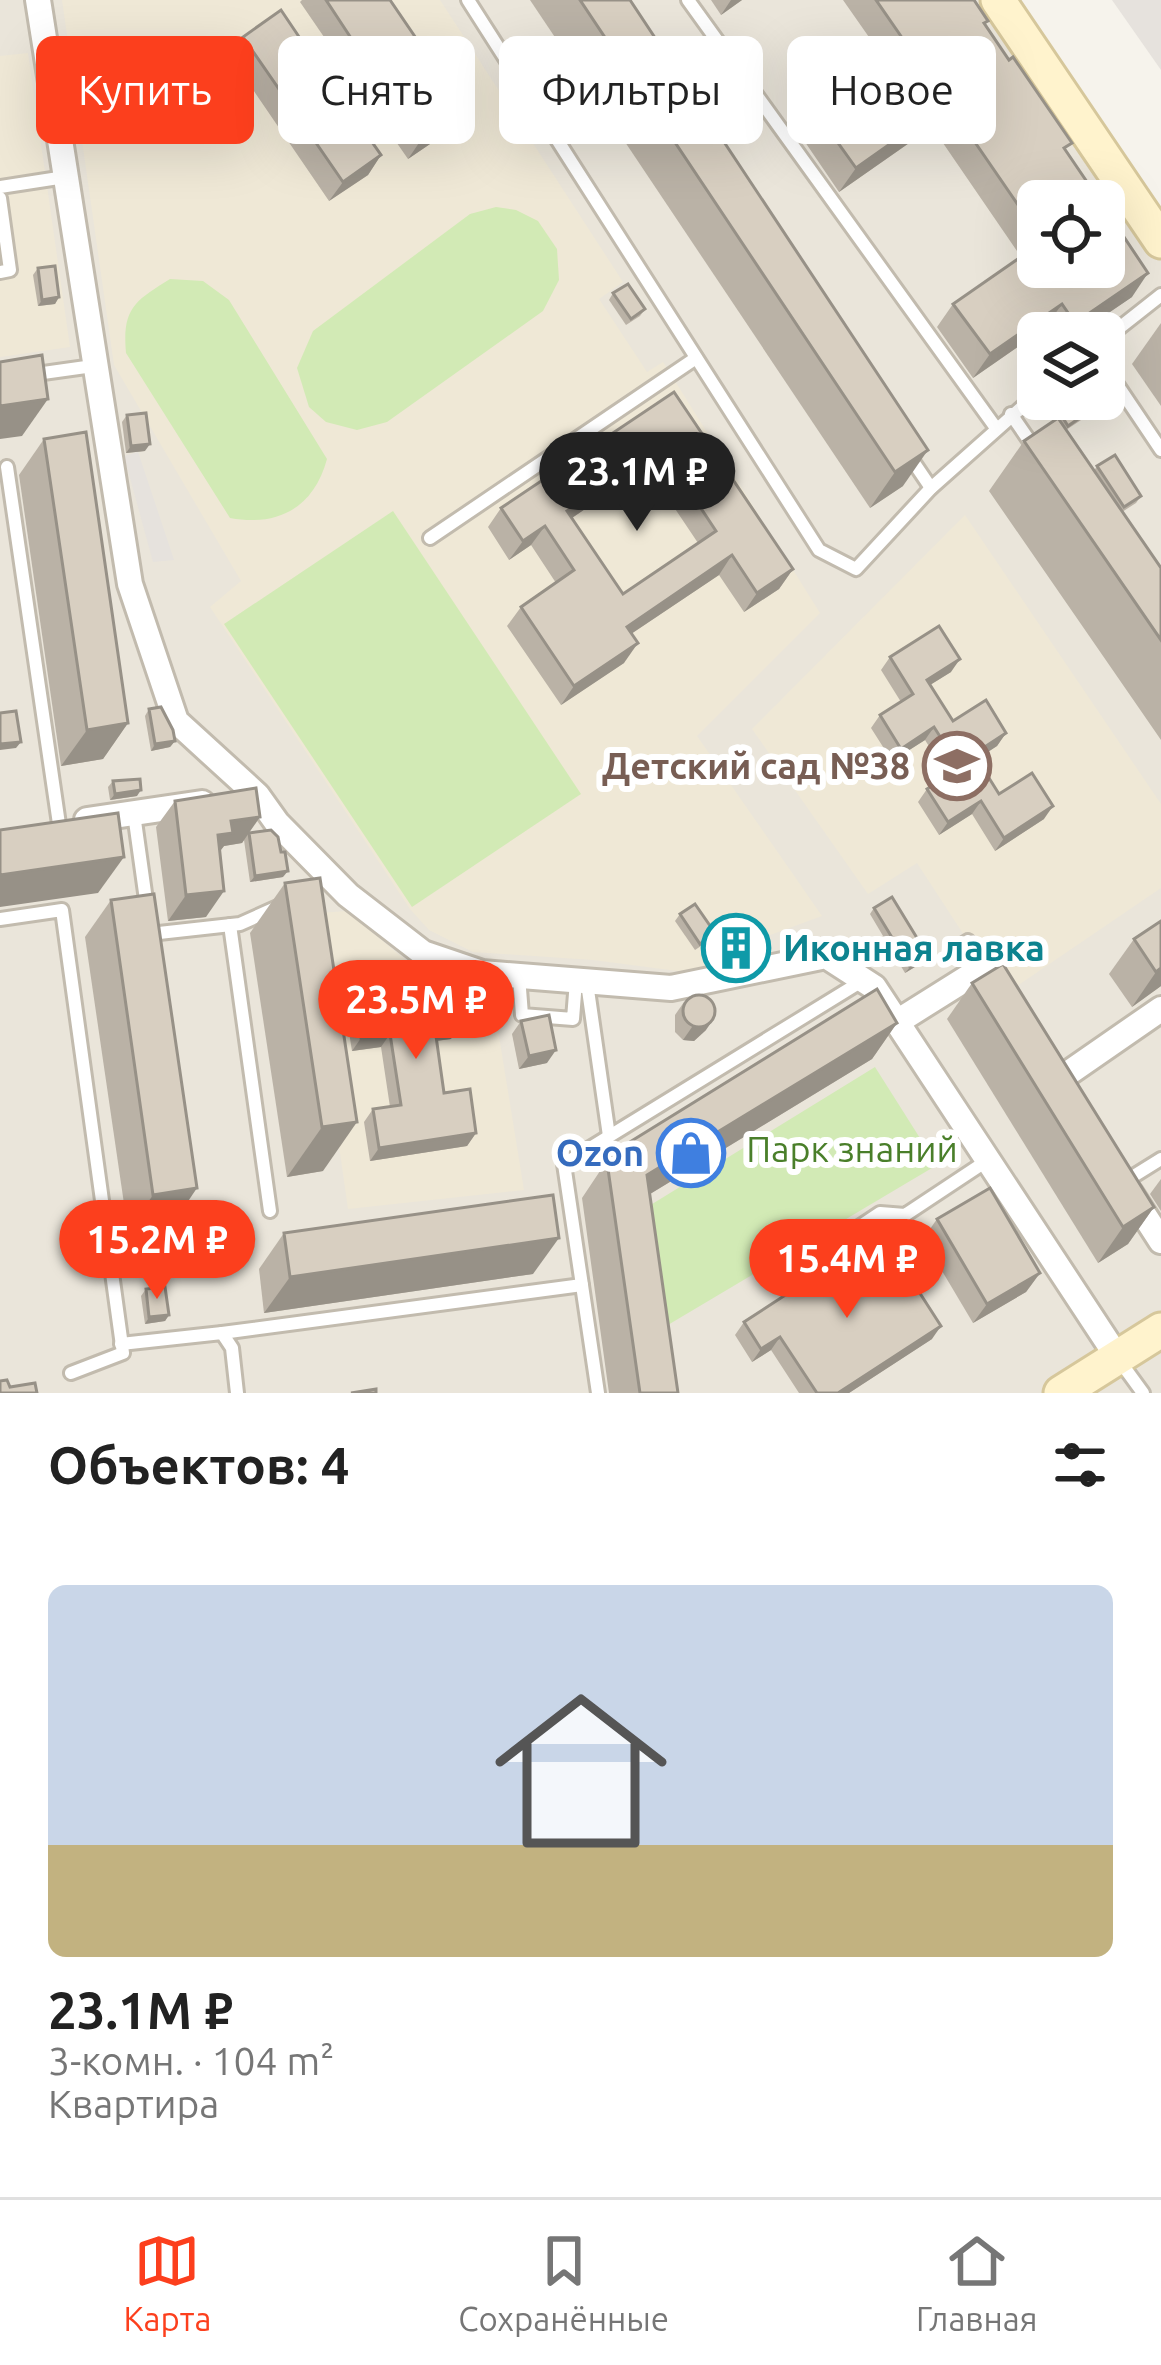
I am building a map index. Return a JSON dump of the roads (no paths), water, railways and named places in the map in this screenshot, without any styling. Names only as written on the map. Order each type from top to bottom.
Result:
[{"type":"main road","points":[[998,0],[1161,241]]},
{"type":"main road","points":[[1061,1393],[1161,1330]]},
{"type":"street","points":[[38,0],[93,366],[99,452],[130,584],[176,721],[257,796],[339,897],[423,953],[482,973],[671,988],[826,956],[874,987],[1118,1358]]},
{"type":"street","points":[[49,826],[257,796]]},
{"type":"street","points":[[897,1022],[983,968],[1012,1011]]},
{"type":"street","points":[[1056,1081],[1161,1009]]},
{"type":"street","points":[[1118,1174],[1161,1241]]},
{"type":"lane","points":[[468,0],[819,550],[856,569],[931,488],[1017,409]]},
{"type":"lane","points":[[688,0],[996,428]]},
{"type":"lane","points":[[0,187],[65,178]]},
{"type":"lane","points":[[0,198],[10,270],[0,272]]},
{"type":"lane","points":[[1125,323],[1161,295]]},
{"type":"lane","points":[[430,538],[696,358]]},
{"type":"lane","points":[[0,379],[93,366]]},
{"type":"lane","points":[[1125,396],[1161,450]]},
{"type":"lane","points":[[1011,414],[1047,467]]},
{"type":"lane","points":[[905,449],[931,488]]},
{"type":"lane","points":[[28,463],[3,467],[49,826]]},
{"type":"lane","points":[[134,813],[150,934],[230,925],[293,904]]},
{"type":"lane","points":[[0,919],[62,910],[123,1353],[71,1373]]},
{"type":"lane","points":[[230,925],[270,1211]]},
{"type":"lane","points":[[968,941],[957,948],[974,974]]},
{"type":"lane","points":[[519,976],[522,1015],[574,1019],[582,981]]},
{"type":"lane","points":[[598,1393],[564,1164],[863,980]]},
{"type":"lane","points":[[582,981],[609,1136]]},
{"type":"lane","points":[[1118,1174],[1161,1159]]},
{"type":"lane","points":[[830,1247],[880,1214],[905,1215],[988,1160]]},
{"type":"lane","points":[[122,1344],[582,1285]]},
{"type":"lane","points":[[222,1333],[232,1348],[238,1393]]},
{"type":"lane","points":[[1118,1358],[1143,1393]]},
{"type":"place","name":"Детский сад №38","points":[[957,766]]},
{"type":"place","name":"Иконная лавка","points":[[736,948]]},
{"type":"place","name":"Ozon","points":[[691,1153]]},
{"type":"park label","name":"Парк знаний","points":[[852,1149]]}]
